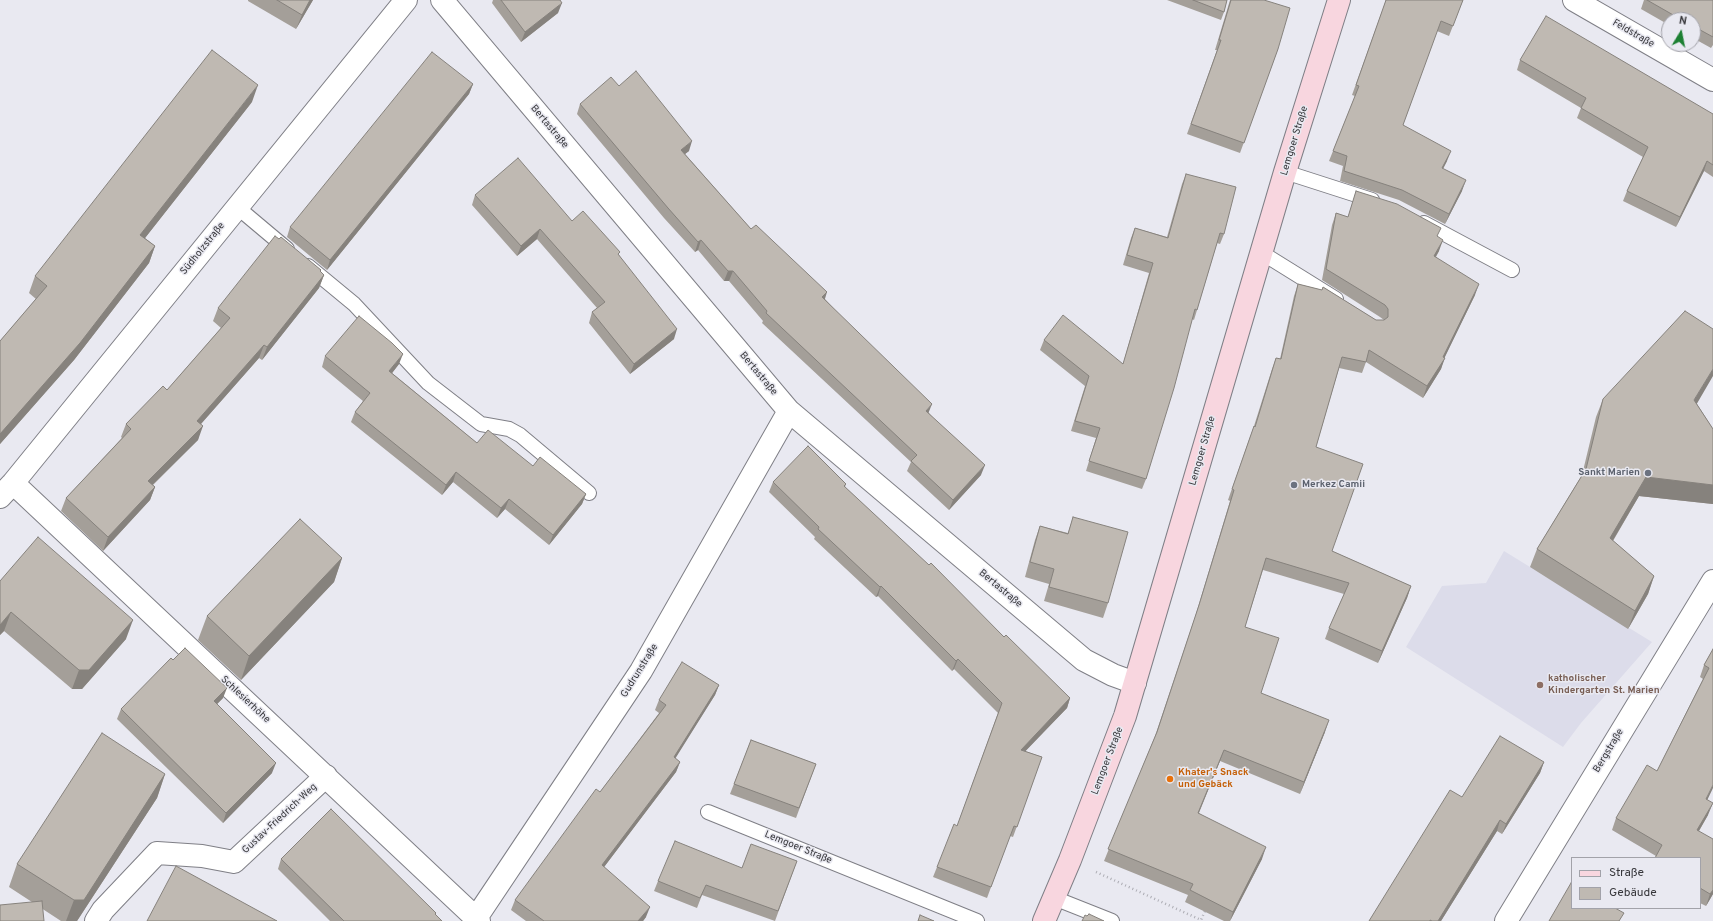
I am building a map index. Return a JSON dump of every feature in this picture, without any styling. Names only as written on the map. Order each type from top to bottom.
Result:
[{"type":"main road","name":"Lemgoer Straße","points":[[1044,921],[1070,860],[1125,716],[1285,172],[1338,0]]},
{"type":"street","name":"Südholzstraße","points":[[7,490],[406,0]]},
{"type":"street","name":"Bertastraße","points":[[442,0],[789,411],[1084,660],[1113,675],[1135,683]]},
{"type":"street","name":"Feldstraße","points":[[1574,0],[1713,80]]},
{"type":"street","name":"Gudrunstraße","points":[[476,920],[641,672],[789,411]]},
{"type":"street","name":"Schlesierhöhe","points":[[7,490],[326,776],[476,920]]},
{"type":"street","name":"Bergstraße","points":[[1506,921],[1713,581]]},
{"type":"street","name":"Gustav-Friedrich-Weg","points":[[96,921],[104,910],[157,853],[202,856],[234,862],[326,776]]},
{"type":"lane","points":[[1285,172],[1381,203]]},
{"type":"lane","points":[[237,208],[354,304],[428,383],[481,424],[509,430],[520,435],[588,493]]},
{"type":"lane","points":[[1410,215],[1512,270]]},
{"type":"lane","points":[[1262,253],[1349,307]]},
{"type":"lane","name":"Lemgoer Straße","points":[[708,812],[977,921]]},
{"type":"lane","points":[[1054,898],[1112,921]]},
{"type":"path","points":[[1070,860],[1201,920],[1205,911]]},
{"type":"shaded area","name":"katholischer Kindergarten St. Marien","points":[[1504,551],[1652,642],[1581,723],[1563,747],[1406,647],[1442,586],[1486,583]]},
{"type":"building","points":[[277,0],[310,0],[302,15]]},
{"type":"building","points":[[501,0],[560,0],[562,3],[525,32]]},
{"type":"building","points":[[1193,0],[1227,0],[1224,12]]},
{"type":"building","points":[[1231,0],[1264,0],[1290,8],[1278,49],[1244,143],[1191,124],[1221,40],[1219,40]]},
{"type":"building","points":[[1386,0],[1463,0],[1453,26],[1441,21],[1403,125],[1451,151],[1442,168],[1466,180],[1449,214],[1402,190],[1344,171],[1347,156],[1333,151],[1359,86],[1356,85]]},
{"type":"building","points":[[1647,0],[1713,0],[1713,37],[1701,30],[1701,12],[1668,12]]},
{"type":"building","points":[[1546,16],[1713,114],[1713,165],[1707,161],[1680,217],[1627,191],[1648,147],[1581,108],[1586,98],[1520,60]]},
{"type":"building","points":[[212,50],[258,85],[140,235],[155,246],[80,343],[0,434],[0,341],[47,286],[35,276]]},
{"type":"building","points":[[432,52],[473,84],[330,260],[290,227]]},
{"type":"building","points":[[636,71],[692,141],[681,150],[751,229],[756,225],[827,292],[822,297],[932,404],[926,411],[985,465],[953,500],[911,461],[917,455],[766,313],[767,311],[733,271],[728,271],[701,240],[698,242],[580,104],[611,77],[619,86]]},
{"type":"building","points":[[518,158],[572,221],[583,211],[620,252],[618,254],[677,329],[634,364],[592,312],[605,302],[540,229],[521,246],[475,195]]},
{"type":"building","points":[[1186,174],[1236,187],[1224,234],[1220,233],[1197,310],[1195,309],[1174,388],[1146,479],[1089,461],[1100,428],[1075,421],[1089,376],[1044,340],[1063,315],[1123,364],[1153,263],[1127,255],[1135,228],[1168,238]]},
{"type":"building","points":[[1356,191],[1397,204],[1441,228],[1437,236],[1443,240],[1434,256],[1479,284],[1443,357],[1445,358],[1427,386],[1369,350],[1366,362],[1342,357],[1316,447],[1363,464],[1332,551],[1411,586],[1382,651],[1329,628],[1349,583],[1266,558],[1245,627],[1279,638],[1261,693],[1329,720],[1304,782],[1224,750],[1198,813],[1266,847],[1233,912],[1190,890],[1193,884],[1108,849],[1157,732],[1199,605],[1234,490],[1232,489],[1254,426],[1255,427],[1276,358],[1281,359],[1298,284],[1322,290],[1323,287],[1376,320],[1384,320],[1388,317],[1388,309],[1385,305],[1326,269],[1336,213],[1348,217]]},
{"type":"building","points":[[275,236],[279,239],[281,237],[321,270],[320,271],[324,275],[267,347],[264,345],[197,421],[203,426],[148,481],[155,487],[108,537],[66,498],[131,429],[126,424],[163,386],[167,390],[230,318],[218,308]]},
{"type":"building","name":"Sankt Marien","points":[[1685,311],[1713,329],[1713,369],[1694,400],[1713,429],[1713,485],[1646,477],[1610,538],[1654,576],[1635,611],[1537,549],[1586,469],[1603,399]]},
{"type":"building","points":[[359,316],[403,354],[389,371],[477,443],[488,430],[533,466],[540,457],[586,494],[553,535],[509,499],[501,508],[456,472],[446,485],[355,412],[370,393],[325,356]]},
{"type":"building","points":[[808,446],[846,484],[844,486],[929,565],[931,563],[1004,637],[1006,635],[1070,698],[1021,750],[1042,757],[1017,827],[1014,826],[991,887],[937,867],[954,824],[957,826],[1002,703],[958,659],[956,661],[881,586],[880,587],[818,529],[819,527],[773,482]]},
{"type":"building","points":[[1073,517],[1128,532],[1108,603],[1049,587],[1054,569],[1030,562],[1040,526],[1068,534]]},
{"type":"building","points":[[300,519],[342,558],[249,656],[207,616]]},
{"type":"building","points":[[38,537],[133,620],[89,670],[79,670],[11,612],[0,625],[0,581]]},
{"type":"building","points":[[185,648],[227,688],[214,701],[276,763],[226,813],[121,709],[171,658],[173,660]]},
{"type":"building","points":[[1713,649],[1713,785],[1706,799],[1713,803],[1697,830],[1713,839],[1713,890],[1710,894],[1701,889],[1701,857],[1656,857],[1662,845],[1616,818],[1647,765],[1657,771],[1709,668],[1704,665]]},
{"type":"building","points":[[682,662],[719,685],[674,757],[680,762],[602,865],[650,907],[638,921],[544,921],[515,900],[596,789],[600,792],[666,705],[659,700]]},
{"type":"building","points":[[102,733],[165,774],[84,900],[74,900],[17,864]]},
{"type":"building","points":[[1500,736],[1544,762],[1506,824],[1500,820],[1438,921],[1369,921],[1450,790],[1462,797]]},
{"type":"building","points":[[751,740],[816,764],[799,808],[734,784]]},
{"type":"building","points":[[331,809],[436,913],[435,914],[442,921],[344,921],[281,859]]},
{"type":"building","points":[[675,841],[742,868],[751,844],[797,861],[778,911],[706,885],[700,898],[658,881]]},
{"type":"building","points":[[176,866],[277,921],[147,921]]},
{"type":"building","points":[[1571,883],[1571,909],[1617,909],[1624,913],[1619,921],[1549,921]]},
{"type":"building","points":[[42,901],[44,921],[0,921],[0,905]]},
{"type":"building","points":[[1089,914],[1104,921],[1082,921],[1085,915],[1087,916]]},
{"type":"building","points":[[920,915],[934,921],[918,921]]},
{"type":"place","name":"Sankt Marien","points":[[1648,473]]},
{"type":"place","name":"Merkez Camii","points":[[1294,485]]},
{"type":"place","name":"katholischer Kindergarten St. Marien","points":[[1540,685]]},
{"type":"place","name":"Khater's Snack und Gebäck","points":[[1170,779]]}]
